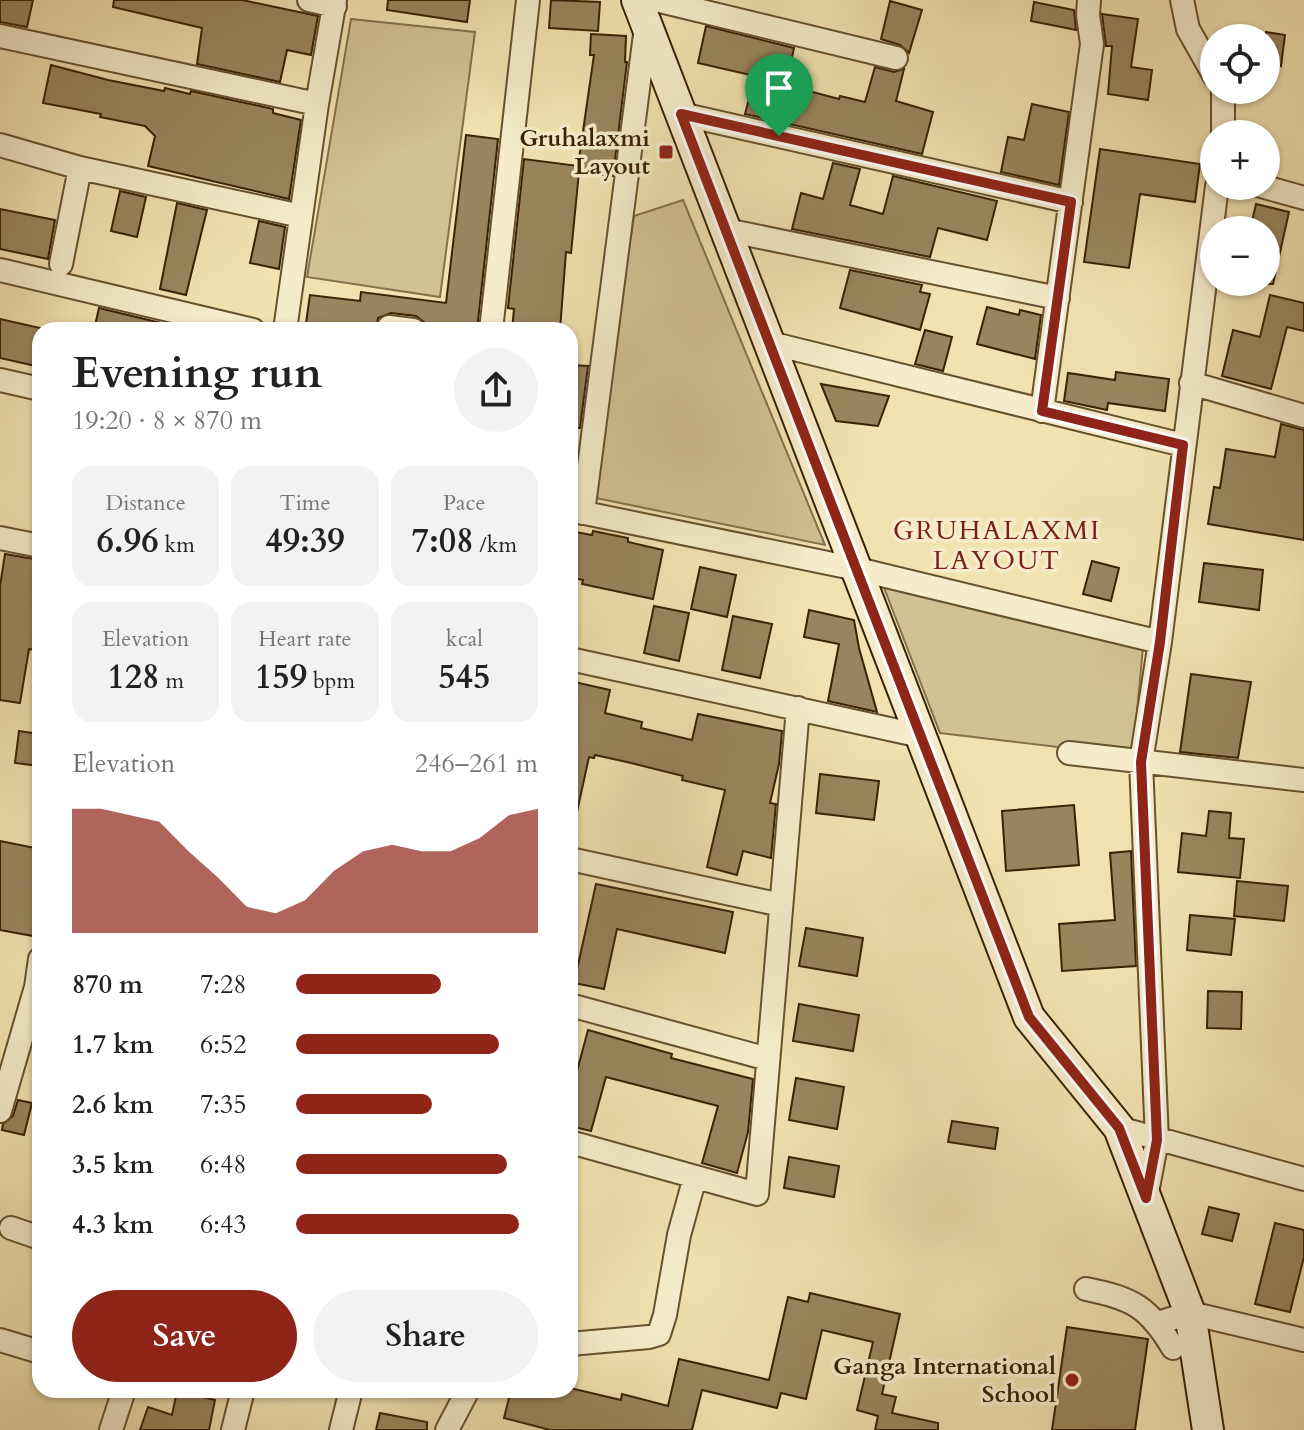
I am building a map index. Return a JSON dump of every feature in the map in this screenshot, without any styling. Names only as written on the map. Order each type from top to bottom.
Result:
[{"type":"main road","points":[[647,8],[681,114],[1029,1017],[1119,1128],[1190,1313],[1208,1430]]},
{"type":"street","points":[[286,322],[317,104],[335,3],[309,0]]},
{"type":"street","points":[[492,322],[528,0]]},
{"type":"street","points":[[1042,411],[1092,44],[1089,0]]},
{"type":"street","points":[[1182,0],[1188,29],[1200,50]]},
{"type":"street","points":[[578,498],[647,8],[896,58]]},
{"type":"street","points":[[0,36],[317,104]]},
{"type":"street","points":[[681,114],[1071,202]]},
{"type":"street","points":[[0,145],[80,168],[301,216]]},
{"type":"street","points":[[61,264],[80,168]]},
{"type":"street","points":[[1280,191],[1304,198]]},
{"type":"street","points":[[1146,1198],[1157,1140],[1141,762],[1160,642],[1215,200]]},
{"type":"street","points":[[726,230],[1058,298]]},
{"type":"street","points":[[0,270],[219,322]]},
{"type":"street","points":[[770,343],[1183,445]]},
{"type":"street","points":[[0,380],[32,387]]},
{"type":"street","points":[[1191,383],[1304,416]]},
{"type":"street","points":[[578,512],[857,569],[1160,642]]},
{"type":"street","points":[[0,538],[32,544]]},
{"type":"street","points":[[578,661],[921,736]]},
{"type":"street","points":[[578,1144],[757,1194],[798,708]]},
{"type":"street","points":[[1069,753],[1304,780]]},
{"type":"street","points":[[578,861],[781,905]]},
{"type":"street","points":[[0,1111],[32,1007]]},
{"type":"street","points":[[578,1007],[768,1059]]},
{"type":"street","points":[[1119,1128],[1304,1179]]},
{"type":"street","points":[[578,1343],[659,1334],[679,1235],[695,1177]]},
{"type":"street","points":[[11,1228],[32,1235]]},
{"type":"street","points":[[1086,1289],[1118,1295],[1142,1307],[1158,1323],[1173,1348]]},
{"type":"street","points":[[1158,1323],[1190,1313],[1304,1340]]},
{"type":"street","points":[[0,1340],[32,1350]]},
{"type":"street","points":[[111,1430],[121,1398]]},
{"type":"street","points":[[233,1430],[241,1398]]},
{"type":"street","points":[[341,1430],[349,1398]]},
{"type":"street","points":[[447,1430],[464,1398]]},
{"type":"shaded area","points":[[351,19],[475,32],[440,297],[307,277]]},
{"type":"shaded area","points":[[683,200],[825,545],[591,497],[634,216]]},
{"type":"shaded area","points":[[883,585],[1143,647],[1133,756],[940,733]]},
{"type":"building","points":[[0,0],[33,0],[27,27],[0,22]]},
{"type":"building","points":[[114,0],[242,0],[318,16],[311,55],[287,50],[280,82],[197,64],[202,28],[113,7]]},
{"type":"building","points":[[388,0],[470,0],[467,22],[387,10]]},
{"type":"building","points":[[551,0],[600,2],[598,31],[549,28]]},
{"type":"building","points":[[890,1],[922,10],[909,53],[900,45],[881,39]]},
{"type":"building","points":[[1034,2],[1074,10],[1076,30],[1031,21]]},
{"type":"building","points":[[1102,14],[1138,19],[1131,67],[1152,70],[1148,100],[1108,94],[1112,46],[1106,46]]},
{"type":"building","points":[[706,26],[794,48],[786,85],[839,99],[840,96],[865,102],[875,67],[894,72],[904,69],[896,101],[933,112],[922,154],[745,114],[755,76],[698,63]]},
{"type":"building","points":[[591,34],[626,36],[627,62],[613,176],[579,172],[571,253],[566,252],[561,322],[513,322],[514,309],[508,308],[524,159],[578,166],[594,55],[590,55]]},
{"type":"building","points":[[1280,34],[1285,35],[1280,66]]},
{"type":"building","points":[[51,65],[108,80],[164,91],[165,88],[190,94],[191,91],[273,109],[273,113],[301,120],[289,199],[148,166],[155,136],[145,126],[43,103]]},
{"type":"building","points":[[1032,104],[1069,112],[1059,185],[1001,172],[1008,137],[1024,140]]},
{"type":"building","points":[[466,135],[498,139],[478,322],[424,322],[416,316],[391,313],[378,318],[377,322],[306,322],[310,295],[360,301],[361,292],[446,303]]},
{"type":"building","points":[[1100,149],[1200,164],[1195,202],[1140,194],[1129,268],[1084,262]]},
{"type":"building","points":[[833,163],[860,169],[850,205],[883,214],[893,176],[997,201],[987,240],[938,228],[930,257],[792,229],[801,193],[823,199]]},
{"type":"building","points":[[120,191],[146,197],[137,237],[111,231]]},
{"type":"building","points":[[177,203],[207,210],[186,295],[160,289]]},
{"type":"building","points":[[1256,204],[1289,212],[1280,252],[1280,216],[1253,216]]},
{"type":"building","points":[[0,209],[55,220],[48,259],[0,249]]},
{"type":"building","points":[[259,221],[285,227],[279,269],[250,263]]},
{"type":"building","points":[[850,270],[922,285],[920,292],[930,294],[920,330],[840,308]]},
{"type":"building","points":[[1270,296],[1304,303],[1304,331],[1287,327],[1271,389],[1222,376],[1233,330],[1260,337]]},
{"type":"building","points":[[987,307],[1019,315],[1020,310],[1041,315],[1035,359],[977,344]]},
{"type":"building","points":[[99,308],[157,322],[96,322]]},
{"type":"building","points":[[0,319],[32,326],[32,365],[0,358]]},
{"type":"building","points":[[925,330],[952,337],[943,371],[915,364]]},
{"type":"building","points":[[578,365],[588,366],[578,428]]},
{"type":"building","points":[[1116,372],[1169,379],[1165,411],[1108,403],[1107,410],[1064,401],[1068,373],[1115,380]]},
{"type":"building","points":[[821,384],[889,396],[878,426],[836,421]]},
{"type":"building","points":[[1281,424],[1304,430],[1304,540],[1208,524],[1214,487],[1220,488],[1226,449],[1275,457]]},
{"type":"building","points":[[593,531],[628,538],[628,542],[663,550],[653,599],[582,584],[583,580],[578,579],[578,532],[592,535]]},
{"type":"building","points":[[5,554],[32,559],[32,650],[29,649],[20,703],[0,700],[0,586]]},
{"type":"building","points":[[1092,561],[1119,568],[1111,601],[1083,594]]},
{"type":"building","points":[[1204,563],[1263,570],[1259,610],[1199,602]]},
{"type":"building","points":[[700,567],[736,575],[727,617],[691,609]]},
{"type":"building","points":[[654,606],[689,613],[679,661],[644,653]]},
{"type":"building","points":[[809,610],[854,620],[877,712],[828,701],[839,644],[804,637]]},
{"type":"building","points":[[733,616],[772,624],[760,678],[722,670]]},
{"type":"building","points":[[1191,674],[1251,682],[1238,758],[1180,752]]},
{"type":"building","points":[[578,683],[610,690],[605,713],[642,722],[641,728],[692,740],[698,714],[782,731],[779,764],[770,803],[776,804],[771,858],[743,851],[737,875],[707,867],[725,790],[627,762],[595,755],[594,758],[589,757],[578,807]]},
{"type":"building","points":[[19,731],[32,733],[32,765],[15,763]]},
{"type":"building","points":[[820,774],[879,781],[874,820],[816,813]]},
{"type":"building","points":[[1074,805],[1079,865],[1006,871],[1002,811]]},
{"type":"building","points":[[1209,811],[1231,813],[1229,838],[1244,839],[1240,878],[1178,872],[1182,833],[1206,836]]},
{"type":"building","points":[[0,841],[32,847],[32,936],[0,930]]},
{"type":"building","points":[[1131,851],[1136,966],[1062,971],[1059,924],[1115,920],[1110,853]]},
{"type":"building","points":[[1237,881],[1288,886],[1284,921],[1234,916]]},
{"type":"building","points":[[596,884],[733,912],[725,953],[617,929],[604,989],[578,984],[578,965]]},
{"type":"building","points":[[1190,915],[1235,919],[1231,955],[1187,950]]},
{"type":"building","points":[[806,928],[863,938],[857,976],[799,966]]},
{"type":"building","points":[[1208,991],[1242,992],[1241,1029],[1207,1028]]},
{"type":"building","points":[[799,1004],[859,1015],[853,1051],[793,1041]]},
{"type":"building","points":[[588,1030],[672,1054],[671,1058],[753,1079],[748,1132],[737,1173],[702,1163],[718,1106],[606,1077],[591,1131],[578,1128],[578,1067]]},
{"type":"building","points":[[796,1078],[844,1087],[837,1129],[789,1120]]},
{"type":"building","points":[[18,1100],[32,1103],[24,1135],[2,1130],[3,1124],[13,1116]]},
{"type":"building","points":[[952,1121],[998,1128],[995,1149],[948,1142]]},
{"type":"building","points":[[789,1157],[839,1166],[834,1197],[784,1188]]},
{"type":"building","points":[[1209,1207],[1239,1214],[1232,1241],[1202,1234]]},
{"type":"building","points":[[1275,1223],[1304,1230],[1304,1257],[1290,1312],[1255,1304]]},
{"type":"building","points":[[810,1293],[900,1314],[882,1394],[896,1397],[892,1413],[938,1423],[938,1430],[875,1430],[878,1416],[857,1410],[873,1342],[822,1330],[806,1399],[781,1393],[777,1408],[702,1390],[692,1430],[550,1430],[504,1418],[509,1398],[578,1398],[578,1390],[621,1400],[622,1394],[668,1406],[679,1359],[769,1380],[788,1297],[808,1302]]},
{"type":"building","points":[[1067,1327],[1148,1339],[1135,1430],[1052,1430]]},
{"type":"building","points":[[176,1398],[215,1400],[209,1430],[140,1430],[148,1407],[172,1415]]},
{"type":"building","points":[[380,1413],[427,1422],[427,1430],[376,1430]]},
{"type":"place","name":"Gruhalaxmi Layout","points":[[666,152]]},
{"type":"place","name":"Ganga International School","points":[[1072,1380]]},
{"type":"district","name":"GRUHALAXMI LAYOUT","points":[[997,545]]},
{"type":"route","points":[[681,114],[779,136],[1071,202],[1042,411],[1183,445],[1160,642],[1141,762],[1157,1140],[1146,1198],[1119,1128],[1029,1017],[681,114]]}]
